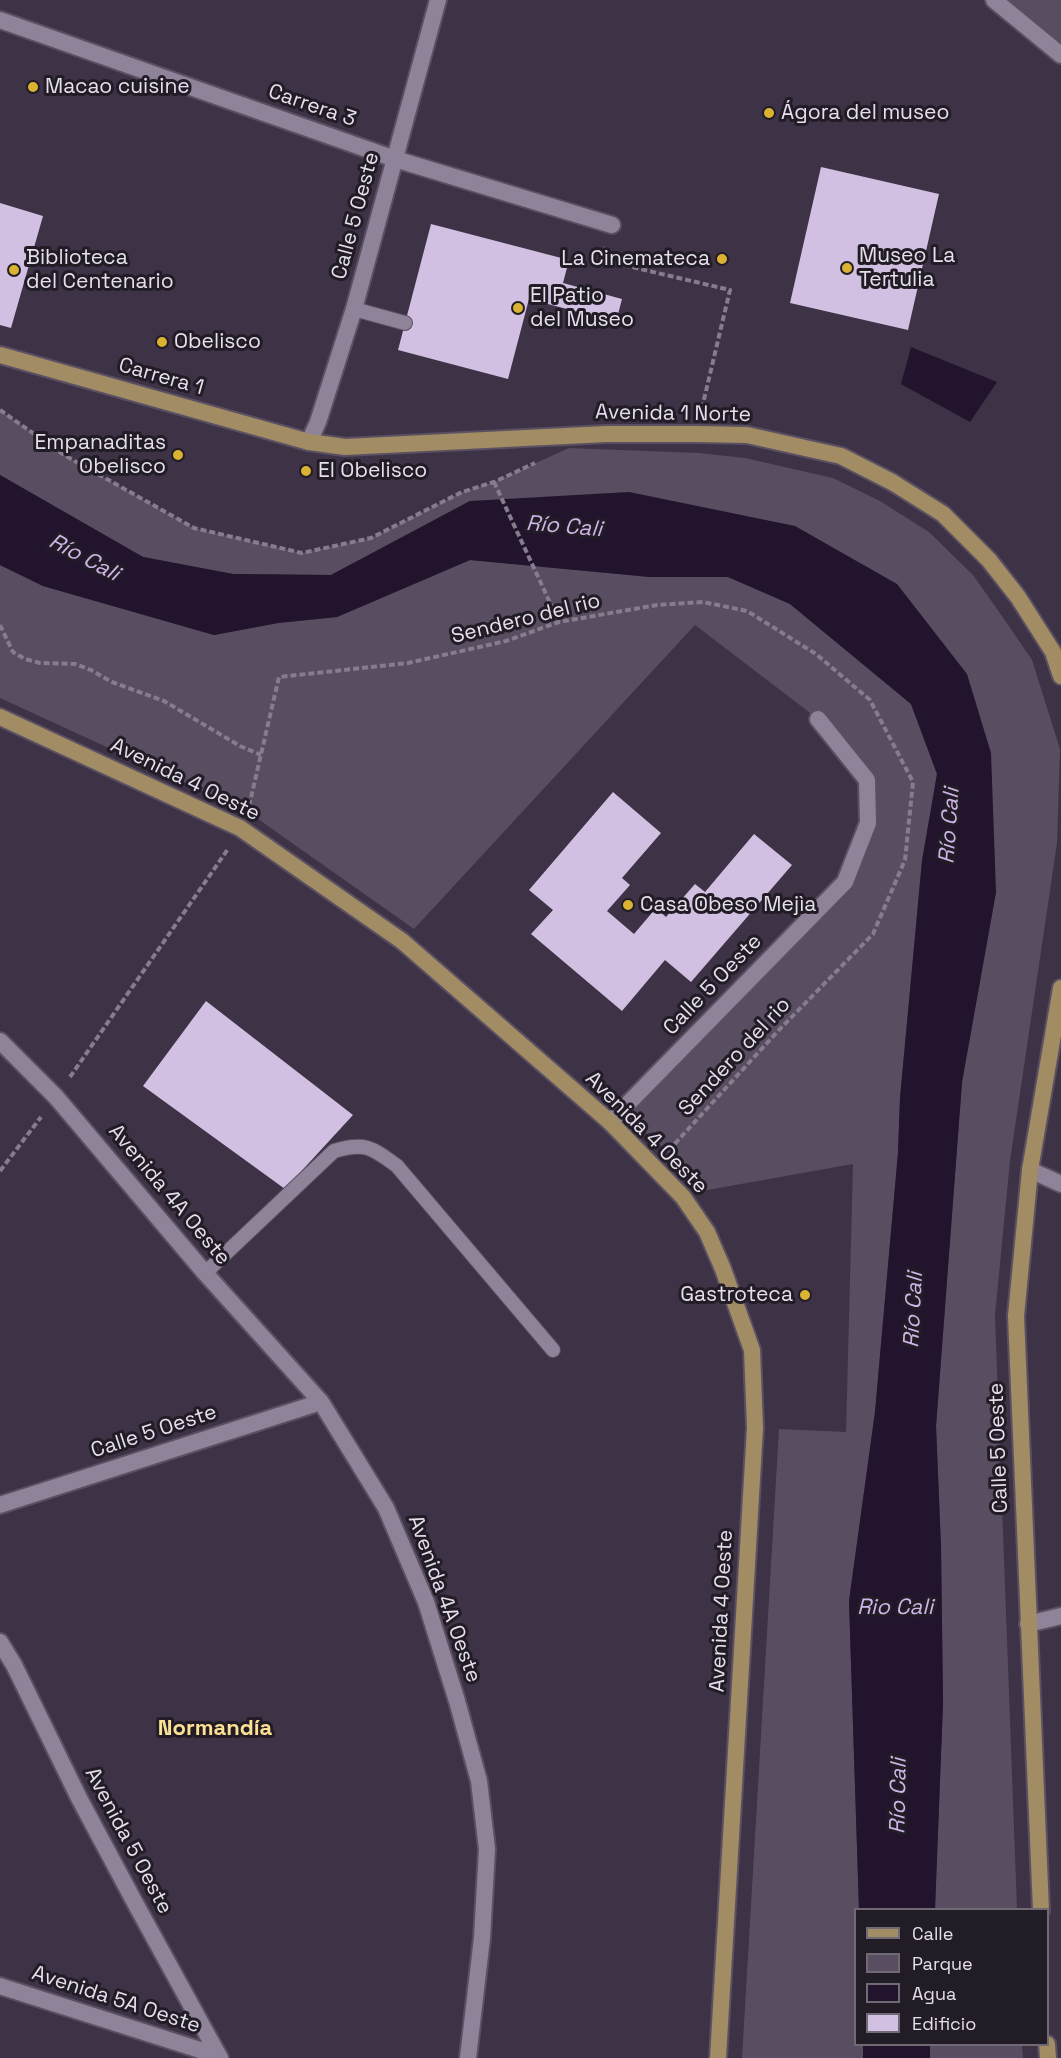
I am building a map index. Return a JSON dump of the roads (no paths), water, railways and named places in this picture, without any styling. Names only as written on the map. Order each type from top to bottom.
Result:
[{"type":"main road","name":"Carrera 1","points":[[0,355],[309,442]]},
{"type":"main road","name":"Avenida 1 Norte","points":[[309,442],[345,447],[606,434],[747,435],[841,456],[892,482],[943,514],[989,560],[1018,597],[1053,652],[1061,676]]},
{"type":"main road","name":"Avenida 4 Oeste","points":[[0,717],[240,828],[402,941],[610,1122],[683,1197],[707,1232],[752,1350],[755,1428],[718,2058]]},
{"type":"main road","name":"Calle 5 Oeste","points":[[1041,1908],[1016,1316],[1030,1170],[1061,988]]},
{"type":"street","name":"Calle 5 Oeste","points":[[309,442],[318,422],[354,309],[438,0]]},
{"type":"street","points":[[994,0],[1061,55]]},
{"type":"street","name":"Carrera 3","points":[[0,20],[395,159],[612,225]]},
{"type":"street","name":"Calle 5 Oeste","points":[[610,1122],[845,882],[868,823],[867,780],[818,718]]},
{"type":"street","name":"Avenida 4A Oeste","points":[[0,1041],[56,1097],[206,1273],[321,1402],[386,1508],[421,1592],[457,1701],[479,1781],[486,1860],[482,1938],[468,2058]]},
{"type":"street","points":[[1030,1170],[1061,1184]]},
{"type":"street","name":"Calle 5 Oeste","points":[[0,1504],[321,1402]]},
{"type":"street","points":[[1028,1624],[1061,1616]]},
{"type":"street","name":"Avenida 5 Oeste","points":[[0,1642],[14,1665],[101,1839],[220,2057]]},
{"type":"street","name":"Avenida 5A Oeste","points":[[0,1986],[220,2057]]},
{"type":"lane","points":[[354,309],[405,322]]},
{"type":"lane","points":[[206,1273],[334,1151],[356,1145],[376,1151],[397,1166],[553,1350]]},
{"type":"water","points":[[911,347],[997,382],[970,422],[901,384]]},
{"type":"water","name":"Rio Cali","points":[[0,475],[143,557],[233,574],[331,575],[470,501],[629,492],[795,526],[897,584],[967,674],[991,753],[996,892],[962,1082],[936,1426],[941,1547],[943,1703],[935,1908],[859,1908],[849,1601],[875,1412],[922,861],[937,774],[911,704],[790,604],[728,577],[650,577],[470,560],[337,617],[278,623],[214,635],[43,586],[0,565]]},
{"type":"water","points":[[863,2046],[930,2046],[930,2058],[863,2058]]},
{"type":"place","name":"Macao cuisine","points":[[33,87]]},
{"type":"place","name":"Ágora del museo","points":[[769,113]]},
{"type":"place","name":"La Cinemateca","points":[[722,259]]},
{"type":"place","name":"Museo La Tertulia","points":[[847,268]]},
{"type":"place","name":"Biblioteca del Centenario","points":[[14,270]]},
{"type":"place","name":"El Patio del Museo","points":[[518,308]]},
{"type":"place","name":"Obelisco","points":[[162,342]]},
{"type":"place","name":"Empanaditas Obelisco","points":[[178,455]]},
{"type":"place","name":"El Obelisco","points":[[306,471]]},
{"type":"place","name":"Casa Obeso Mejìa","points":[[628,905]]},
{"type":"place","name":"Gastroteca","points":[[805,1295]]},
{"type":"district","name":"Normandía","points":[[215,1729]]},
{"type":"water label","name":"Río Cali","points":[[564,527]]},
{"type":"water label","name":"Río Cali","points":[[84,558]]},
{"type":"water label","name":"Río Cali","points":[[950,826]]},
{"type":"water label","name":"Río Cali","points":[[914,1310]]},
{"type":"water label","name":"Río Cali","points":[[899,1796]]}]
